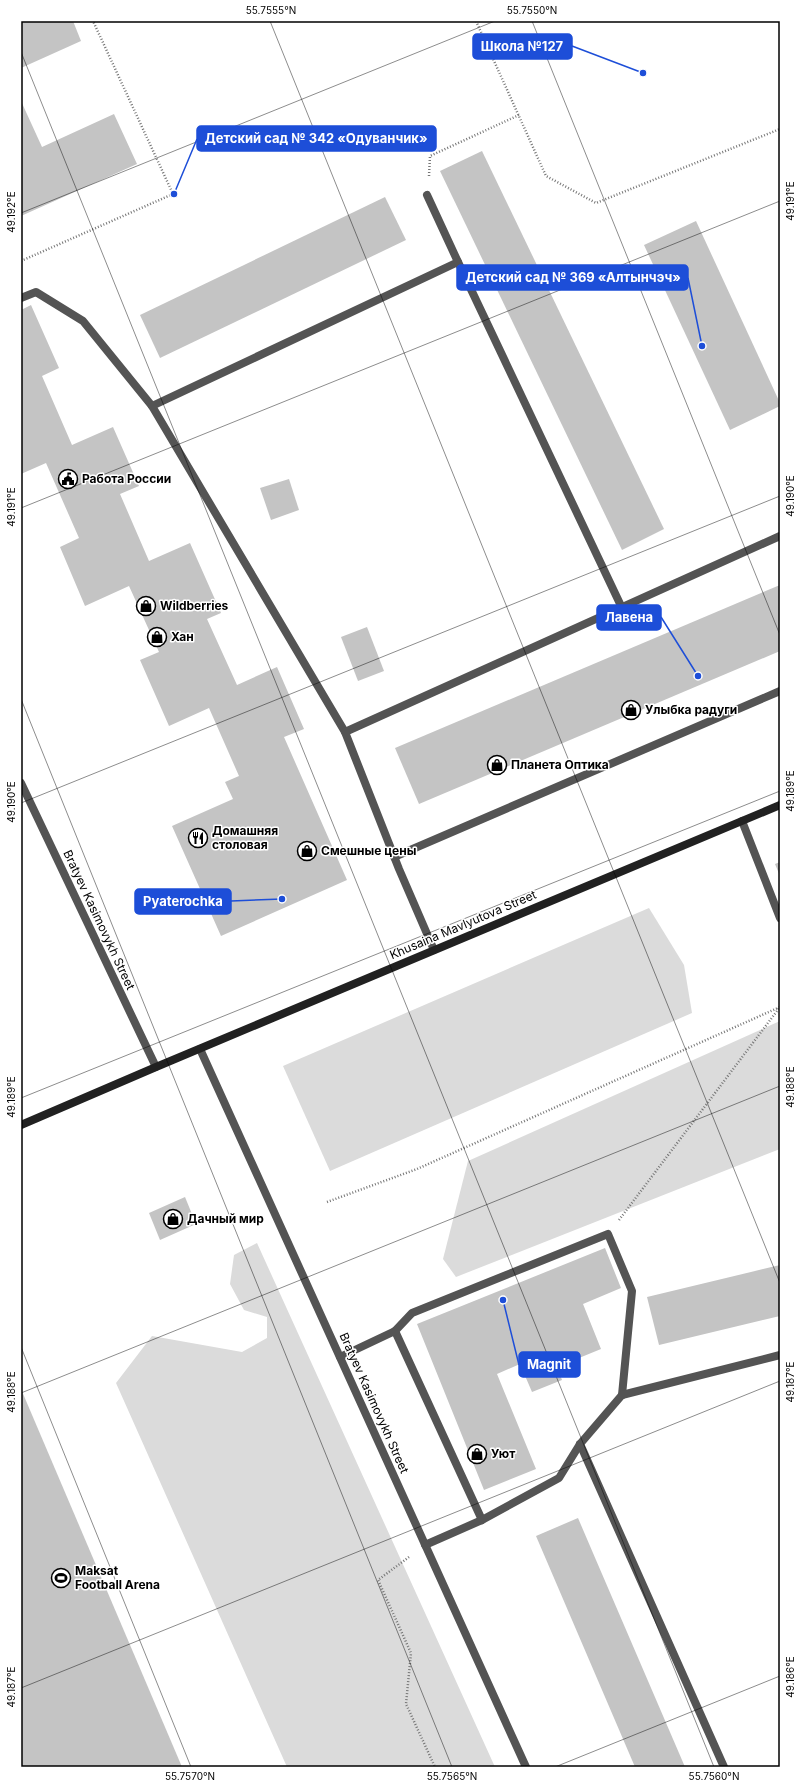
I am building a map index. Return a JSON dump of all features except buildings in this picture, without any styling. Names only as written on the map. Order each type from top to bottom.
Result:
[{"type":"street","points":[[427,195],[622,608]]},
{"type":"street","points":[[152,406],[458,262]]},
{"type":"street","points":[[21,298],[36,292],[83,321],[152,406],[345,732],[394,857],[434,950]]},
{"type":"street","points":[[345,732],[780,536]]},
{"type":"street","points":[[394,857],[780,691]]},
{"type":"street","name":"Bratyev Kasimovykh Street","points":[[21,783],[156,1067]]},
{"type":"street","name":"Khusaina Mavlyutova Street","points":[[21,1125],[780,805]]},
{"type":"street","points":[[742,821],[780,918]]},
{"type":"street","name":"Bratyev Kasimovykh Street","points":[[200,1049],[526,1767]]},
{"type":"street","points":[[340,1357],[395,1331],[412,1313],[608,1234],[632,1291],[622,1395],[580,1444],[559,1478],[482,1520],[425,1545]]},
{"type":"street","points":[[395,1331],[482,1520]]},
{"type":"street","points":[[622,1395],[780,1356]]},
{"type":"street","points":[[580,1444],[724,1767]]},
{"type":"path","points":[[21,261],[173,194],[93,21]]},
{"type":"path","points":[[476,21],[546,176],[596,203],[780,129]]},
{"type":"path","points":[[427,195],[430,156],[519,115]]},
{"type":"path","points":[[327,1202],[416,1169],[780,1007]]},
{"type":"path","points":[[608,1234],[780,1007]]},
{"type":"path","points":[[425,1545],[378,1580],[410,1653],[406,1704],[435,1767]]},
{"type":"shaded area","points":[[649,908],[684,965],[692,1013],[330,1171],[283,1066]]},
{"type":"shaded area","points":[[780,1021],[780,1149],[456,1277],[443,1259],[468,1161]]},
{"type":"shaded area","points":[[257,1243],[495,1767],[287,1767],[116,1383],[152,1336],[242,1352],[267,1338],[267,1317],[244,1310],[230,1284],[234,1255]]},
{"type":"place","name":"Школа №127","points":[[643,73]]},
{"type":"place","name":"Детский сад № 342 «Одуванчик»","points":[[174,194]]},
{"type":"place","name":"Детский сад № 369 «Алтынчэч»","points":[[702,346]]},
{"type":"place","name":"Работа России","points":[[68,479]]},
{"type":"place","name":"Wildberries","points":[[146,606]]},
{"type":"place","name":"Хан","points":[[157,637]]},
{"type":"place","name":"Лавена","points":[[698,676]]},
{"type":"place","name":"Улыбка радуги","points":[[631,710]]},
{"type":"place","name":"Планета Оптика","points":[[497,765]]},
{"type":"place","name":"Домашняя столовая","points":[[198,838]]},
{"type":"place","name":"Смешные цены","points":[[307,851]]},
{"type":"place","name":"Pyaterochka","points":[[282,899]]},
{"type":"place","name":"Дачный мир","points":[[173,1219]]},
{"type":"place","name":"Magnit","points":[[503,1300]]},
{"type":"place","name":"Уют","points":[[477,1454]]},
{"type":"place","name":"Maksat Football Arena","points":[[61,1578]]}]
